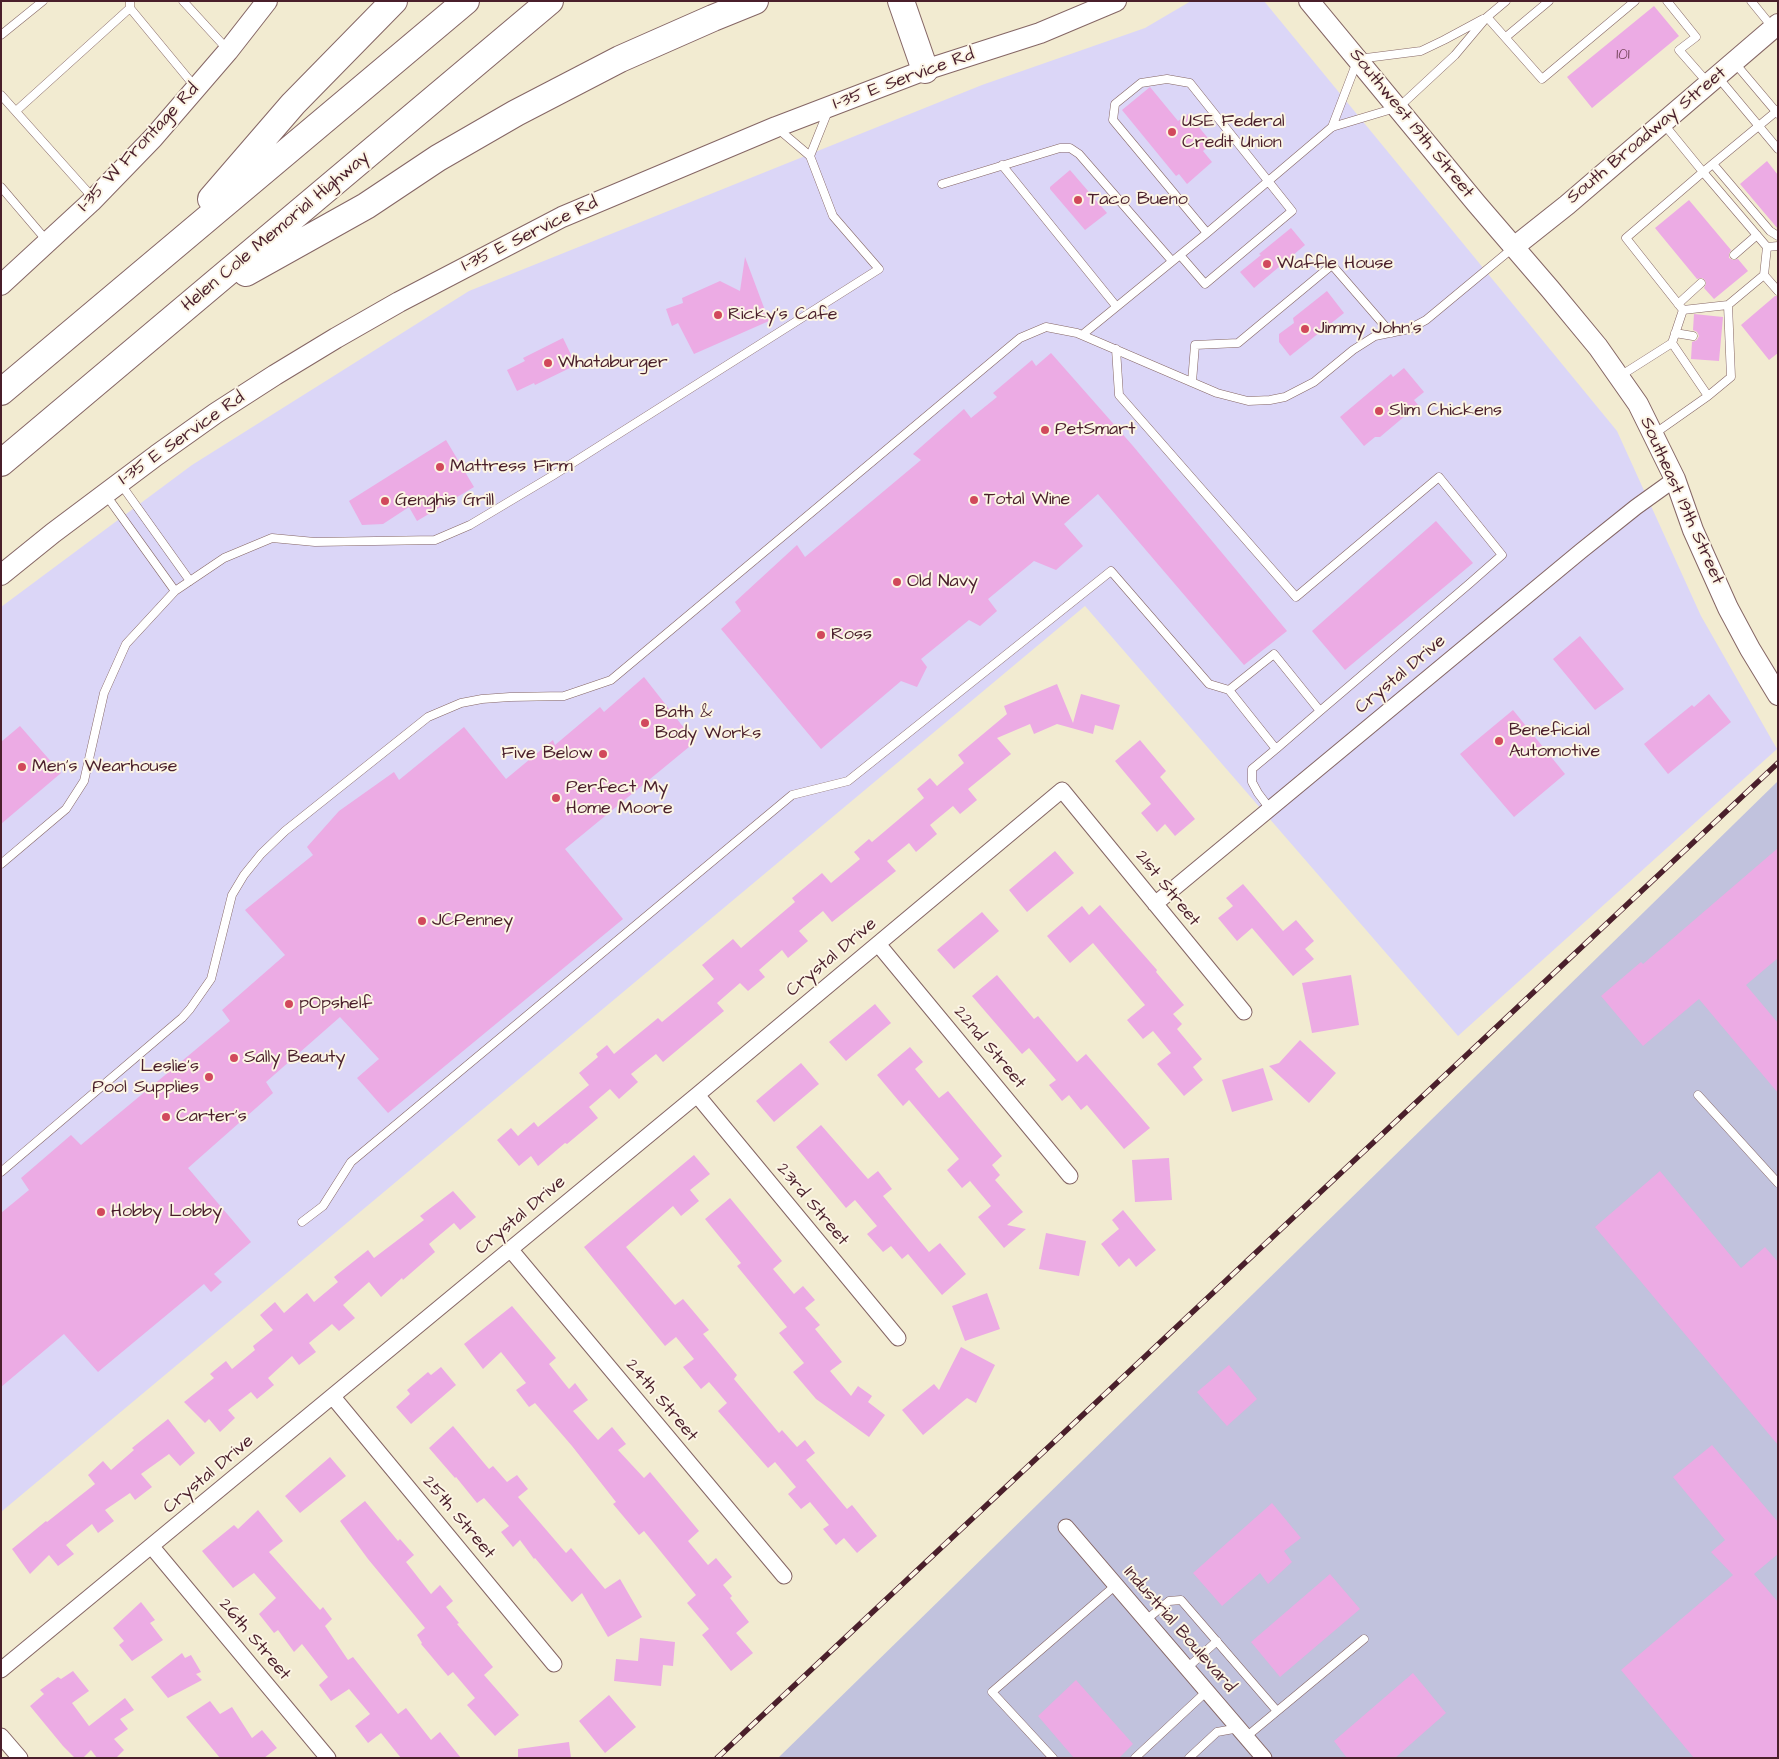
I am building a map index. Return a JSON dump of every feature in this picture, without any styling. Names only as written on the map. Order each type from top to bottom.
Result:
[{"type":"highway","points":[[155,263],[293,104],[394,1]]},
{"type":"highway","points":[[1,392],[466,1]]},
{"type":"highway","name":"Helen Cole Memorial Highway","points":[[1,463],[550,1]]},
{"type":"highway","points":[[190,304],[366,206],[438,158],[516,113],[620,59],[755,1]]},
{"type":"highway","points":[[901,1],[924,70]]},
{"type":"street","name":"I-35 W Frontage Rd","points":[[1,285],[94,199],[153,138],[228,51],[267,1]]},
{"type":"street","name":"I-35 E Service Rd","points":[[1,575],[112,488],[216,413],[336,338],[399,302],[562,216],[830,106],[924,70],[1040,33],[1116,1]]},
{"type":"street","name":"Southwest 19th Street","points":[[1309,1],[1514,247]]},
{"type":"street","name":"South Broadway Street","points":[[1514,247],[1775,26]]},
{"type":"street","name":"Southeast 19th Street","points":[[1514,247],[1550,288],[1620,376],[1638,404],[1675,479],[1693,530],[1728,608],[1778,695]]},
{"type":"street","name":"Crystal Drive","points":[[1155,904],[1581,551],[1675,479]]},
{"type":"street","name":"Crystal Drive","points":[[1,1670],[697,1096],[1062,790]]},
{"type":"street","name":"21st Street","points":[[1062,790],[1244,1012]]},
{"type":"street","name":"22nd Street","points":[[878,944],[1070,1176]]},
{"type":"street","name":"23rd Street","points":[[697,1096],[898,1338]]},
{"type":"street","name":"24th Street","points":[[510,1249],[784,1576]]},
{"type":"street","name":"25th Street","points":[[333,1397],[554,1664]]},
{"type":"street","name":"Industrial Boulevard","points":[[1066,1527],[1264,1758]]},
{"type":"street","name":"26th Street","points":[[152,1547],[328,1758]]},
{"type":"street","points":[[1,1736],[20,1758]]},
{"type":"lane","points":[[1,35],[43,1]]},
{"type":"lane","points":[[183,1],[228,51]]},
{"type":"lane","points":[[1492,1],[1498,8]]},
{"type":"lane","points":[[1082,335],[1332,127],[1399,108],[1455,55],[1488,17],[1506,1]]},
{"type":"lane","points":[[1506,36],[1549,1]]},
{"type":"lane","points":[[1488,17],[1542,79],[1635,1]]},
{"type":"lane","points":[[1667,1],[1696,37],[1679,50],[1713,80],[1778,148]]},
{"type":"lane","points":[[1751,1],[1775,26]]},
{"type":"lane","points":[[16,111],[130,5],[196,88]]},
{"type":"lane","points":[[1332,127],[1358,59],[1420,51],[1488,17]]},
{"type":"lane","points":[[1680,307],[1626,238],[1777,112],[1734,62]]},
{"type":"lane","points":[[1180,255],[1205,284],[1292,211],[1190,83],[1167,79],[1140,82],[1115,104],[1113,120],[1206,233]]},
{"type":"lane","points":[[1,95],[94,199]]},
{"type":"lane","points":[[810,156],[830,106]]},
{"type":"lane","points":[[1662,123],[1767,248],[1764,275],[1728,305],[1680,307]]},
{"type":"lane","points":[[1,864],[66,809],[84,781],[104,693],[126,644],[175,591],[224,558],[272,538],[315,542],[435,540],[470,526],[880,268],[833,216],[810,156],[776,127]]},
{"type":"lane","points":[[942,184],[1060,148],[1070,148],[1078,154],[1172,261]]},
{"type":"lane","points":[[1713,164],[1770,231],[1778,236]]},
{"type":"lane","points":[[1002,165],[1116,306]]},
{"type":"lane","points":[[1,187],[48,242]]},
{"type":"lane","points":[[1734,255],[1757,235]]},
{"type":"lane","points":[[1767,248],[1778,246]]},
{"type":"lane","points":[[1,1172],[190,1009],[211,979],[232,895],[260,854],[286,832],[428,717],[460,702],[510,697],[564,696],[611,680],[1020,338],[1046,327],[1063,330],[1082,335],[1217,393],[1248,401],[1270,400],[1284,397],[1314,382],[1353,350],[1375,336],[1409,329],[1426,320],[1514,247]]},
{"type":"lane","points":[[1192,382],[1195,345],[1238,342],[1332,265],[1390,333]]},
{"type":"lane","points":[[1764,275],[1778,291]]},
{"type":"lane","points":[[1620,376],[1672,343],[1680,307],[1701,283]]},
{"type":"lane","points":[[1654,434],[1708,396],[1731,377],[1725,339],[1728,305]]},
{"type":"lane","points":[[1675,334],[1693,336]]},
{"type":"lane","points":[[1672,343],[1708,396]]},
{"type":"lane","points":[[1116,349],[1119,395],[1296,597],[1439,477],[1502,555],[1252,769],[1252,782],[1270,810]]},
{"type":"lane","points":[[112,488],[190,581]]},
{"type":"lane","points":[[112,488],[175,591]]},
{"type":"lane","points":[[302,1222],[323,1206],[351,1162],[792,795],[848,781],[1111,571],[1208,684],[1229,690],[1276,749]]},
{"type":"lane","points":[[1229,690],[1274,654],[1320,711]]},
{"type":"lane","points":[[1698,1095],[1778,1183]]},
{"type":"lane","points":[[1052,1758],[992,1692],[1116,1586]]},
{"type":"lane","points":[[1146,1620],[1169,1601],[1181,1600],[1277,1711]]},
{"type":"lane","points":[[1190,1758],[1217,1732],[1242,1733],[1277,1711],[1364,1638]]},
{"type":"lane","points":[[1187,1668],[1217,1641]]},
{"type":"lane","points":[[1136,1758],[1207,1691]]},
{"type":"shaded area","points":[[1191,1],[1264,1],[1617,431],[1701,616],[1777,749],[1458,1036],[1085,606],[1,1512],[1,607],[192,465],[469,291],[982,85],[1145,28]]},
{"type":"shaded area","points":[[1778,781],[1778,1758],[778,1758]]},
{"type":"building","points":[[1654,6],[1679,36],[1592,108],[1567,77]]},
{"type":"building","name":"USE Federal Credit Union","points":[[1150,87],[1178,121],[1188,114],[1212,143],[1203,151],[1212,162],[1187,184],[1179,174],[1176,176],[1122,110]]},
{"type":"building","points":[[1767,161],[1778,175],[1778,229],[1740,184]]},
{"type":"building","name":"Taco Bueno","points":[[1070,170],[1107,213],[1085,230],[1050,189]]},
{"type":"building","points":[[1689,200],[1731,250],[1729,258],[1733,260],[1738,259],[1748,271],[1714,299],[1704,288],[1705,280],[1702,278],[1697,279],[1655,228]]},
{"type":"building","name":"Waffle House","points":[[1291,228],[1305,245],[1254,288],[1240,272]]},
{"type":"building","name":"Ricky's Cafe","points":[[745,257],[769,321],[694,354],[678,323],[672,326],[666,309],[683,303],[682,298],[720,281],[740,291]]},
{"type":"building","name":"Jimmy John's","points":[[1327,291],[1344,313],[1290,356],[1279,342],[1279,334],[1294,323],[1293,318]]},
{"type":"building","points":[[1775,296],[1778,296],[1778,353],[1769,360],[1741,325]]},
{"type":"building","points":[[1694,314],[1723,317],[1719,361],[1691,359],[1692,342],[1697,340],[1699,336],[1693,330]]},
{"type":"building","name":"Whataburger","points":[[563,338],[576,365],[535,385],[534,383],[517,391],[507,370],[525,361],[523,358]]},
{"type":"building","points":[[1051,353],[1133,446],[1287,631],[1244,665],[1098,494],[1064,524],[1083,546],[1056,570],[1034,561],[988,599],[997,611],[980,626],[969,620],[921,659],[927,667],[917,687],[901,681],[821,749],[721,629],[741,611],[735,602],[797,545],[805,557],[921,460],[913,454],[964,409],[971,418],[997,397],[993,393],[1032,360],[1036,366]]},
{"type":"building","name":"Slim Chickens","points":[[1404,368],[1424,392],[1414,400],[1418,405],[1380,437],[1375,437],[1364,446],[1340,417],[1391,374],[1393,377]]},
{"type":"building","points":[[446,440],[474,487],[417,521],[409,507],[383,524],[362,525],[349,501]]},
{"type":"building","points":[[1436,521],[1473,563],[1345,670],[1312,631]]},
{"type":"building","points":[[1580,636],[1624,689],[1595,710],[1553,659]]},
{"type":"building","points":[[644,677],[695,742],[565,849],[623,919],[388,1113],[357,1078],[379,1059],[340,1017],[266,1082],[273,1093],[188,1168],[251,1242],[214,1274],[222,1282],[211,1292],[204,1284],[98,1372],[64,1334],[1,1387],[1,1213],[29,1190],[21,1178],[71,1135],[81,1145],[230,1021],[222,1010],[285,955],[245,910],[313,855],[307,847],[339,811],[394,772],[399,780],[464,727],[506,779],[553,740],[555,745],[600,707],[604,712]]},
{"type":"building","points":[[1057,684],[1073,723],[1081,694],[1120,705],[1113,730],[1095,725],[1093,734],[1057,724],[1034,734],[1030,724],[997,738],[1011,754],[968,789],[977,800],[960,814],[953,806],[930,825],[937,834],[916,852],[909,843],[887,861],[896,871],[832,922],[823,911],[799,931],[808,941],[788,958],[782,950],[759,970],[765,977],[748,991],[740,983],[717,1003],[724,1011],[663,1062],[656,1054],[631,1074],[638,1082],[619,1099],[610,1089],[589,1107],[598,1118],[567,1144],[565,1143],[538,1166],[531,1156],[519,1166],[497,1140],[511,1128],[518,1136],[534,1122],[538,1127],[589,1085],[579,1073],[598,1057],[596,1054],[607,1045],[614,1054],[658,1018],[662,1022],[714,979],[702,965],[733,939],[741,948],[795,902],[792,898],[822,873],[831,883],[860,859],[854,852],[869,839],[872,842],[924,798],[917,789],[930,778],[937,786],[964,763],[958,755],[1007,714],[1004,706]]},
{"type":"building","points":[[1709,694],[1731,722],[1668,774],[1644,744],[1692,705],[1694,707]]},
{"type":"building","points":[[1513,710],[1565,774],[1514,817],[1460,754]]},
{"type":"building","points":[[20,726],[61,773],[1,824],[1,742]]},
{"type":"building","points":[[1140,740],[1166,771],[1160,777],[1195,819],[1175,836],[1165,824],[1157,832],[1141,813],[1151,804],[1115,761]]},
{"type":"building","points":[[1778,848],[1778,958],[1746,985],[1778,1023],[1778,1093],[1699,999],[1643,1046],[1601,996],[1641,962],[1643,964]]},
{"type":"building","points":[[1055,851],[1074,873],[1027,912],[1009,890]]},
{"type":"building","points":[[1243,884],[1283,931],[1296,920],[1314,941],[1305,949],[1314,959],[1293,976],[1252,928],[1237,941],[1218,918],[1233,906],[1226,898]]},
{"type":"building","points":[[1100,905],[1157,970],[1156,972],[1184,1005],[1173,1014],[1182,1024],[1177,1029],[1202,1059],[1193,1067],[1203,1080],[1184,1096],[1157,1064],[1171,1053],[1153,1031],[1143,1039],[1127,1020],[1145,1005],[1093,943],[1070,963],[1047,936],[1082,906],[1089,915]]},
{"type":"building","points":[[982,912],[999,931],[954,969],[937,950]]},
{"type":"building","points":[[997,975],[1034,1019],[1038,1016],[1077,1062],[1086,1054],[1150,1128],[1124,1149],[1087,1105],[1081,1110],[1069,1095],[1062,1101],[1049,1085],[1056,1080],[1029,1048],[1022,1054],[972,996]]},
{"type":"building","points":[[1351,975],[1359,1025],[1312,1033],[1302,983]]},
{"type":"building","points":[[875,1004],[891,1023],[846,1061],[829,1042]]},
{"type":"building","points":[[1300,1040],[1336,1073],[1309,1103],[1269,1066],[1279,1063]]},
{"type":"building","points":[[910,1047],[923,1062],[915,1069],[939,1098],[948,1091],[1002,1156],[992,1165],[1000,1175],[995,1180],[1023,1212],[1007,1225],[1026,1229],[1004,1248],[978,1217],[991,1206],[970,1181],[962,1188],[947,1170],[959,1159],[909,1100],[903,1106],[877,1075]]},
{"type":"building","points":[[801,1063],[819,1084],[774,1122],[756,1101]]},
{"type":"building","points":[[1263,1068],[1273,1100],[1232,1112],[1222,1080]]},
{"type":"building","points":[[821,1125],[868,1179],[878,1171],[892,1189],[883,1196],[929,1252],[940,1243],[966,1274],[942,1295],[908,1254],[902,1259],[891,1246],[883,1252],[867,1234],[877,1226],[855,1200],[846,1208],[796,1147]]},
{"type":"building","points":[[694,1155],[710,1174],[690,1190],[699,1201],[681,1216],[673,1206],[626,1247],[675,1305],[683,1299],[709,1330],[703,1334],[737,1375],[734,1379],[779,1433],[782,1430],[797,1447],[805,1440],[815,1453],[806,1460],[847,1509],[852,1505],[877,1536],[857,1553],[844,1538],[836,1545],[823,1529],[829,1525],[810,1502],[801,1509],[788,1494],[796,1487],[775,1462],[768,1468],[718,1411],[727,1403],[709,1382],[701,1389],[683,1367],[694,1359],[676,1337],[665,1346],[584,1247]]},
{"type":"building","points":[[1169,1158],[1172,1200],[1135,1202],[1132,1160]]},
{"type":"building","points":[[1660,1171],[1741,1268],[1765,1247],[1778,1262],[1778,1445],[1595,1227]]},
{"type":"building","points":[[453,1191],[476,1217],[460,1230],[454,1223],[429,1244],[435,1252],[381,1297],[369,1282],[343,1305],[355,1318],[339,1331],[332,1324],[309,1343],[316,1352],[299,1365],[292,1356],[268,1378],[274,1385],[257,1399],[251,1392],[228,1410],[235,1418],[220,1432],[209,1419],[205,1423],[184,1402],[214,1378],[210,1374],[226,1361],[232,1369],[255,1350],[253,1346],[273,1330],[260,1315],[275,1302],[284,1313],[307,1293],[314,1302],[338,1282],[334,1277],[368,1250],[374,1258],[424,1220],[420,1216]]},
{"type":"building","points":[[730,1198],[782,1261],[773,1269],[794,1294],[803,1286],[815,1300],[805,1308],[820,1325],[815,1329],[842,1362],[830,1371],[851,1396],[858,1386],[872,1396],[868,1402],[885,1415],[869,1437],[816,1399],[793,1372],[804,1363],[779,1333],[787,1327],[737,1266],[741,1263],[705,1219]]},
{"type":"building","points":[[1123,1210],[1156,1250],[1136,1267],[1129,1258],[1119,1267],[1101,1244],[1119,1229],[1112,1220]]},
{"type":"building","points":[[1046,1233],[1086,1241],[1079,1276],[1039,1269]]},
{"type":"building","points":[[987,1293],[1000,1329],[965,1341],[952,1306]]},
{"type":"building","points":[[512,1306],[556,1358],[549,1364],[569,1389],[575,1383],[588,1400],[573,1411],[598,1440],[612,1427],[626,1444],[618,1450],[644,1478],[650,1472],[699,1531],[688,1541],[708,1565],[716,1558],[732,1577],[723,1585],[732,1596],[730,1598],[749,1622],[736,1633],[753,1653],[731,1671],[702,1635],[709,1629],[687,1603],[696,1595],[644,1531],[639,1535],[613,1504],[616,1502],[535,1403],[529,1407],[516,1390],[526,1383],[501,1352],[483,1369],[464,1344]]},
{"type":"building","points":[[961,1347],[995,1365],[976,1403],[967,1398],[923,1435],[902,1410],[934,1384],[939,1390]]},
{"type":"building","points":[[1229,1365],[1257,1399],[1227,1426],[1197,1392]]},
{"type":"building","points":[[441,1367],[456,1385],[411,1424],[396,1407],[410,1394],[407,1390],[428,1372],[431,1375]]},
{"type":"building","points":[[168,1419],[195,1453],[180,1466],[169,1454],[141,1474],[152,1487],[135,1500],[130,1493],[105,1510],[114,1521],[98,1533],[92,1524],[66,1545],[74,1554],[58,1566],[49,1555],[30,1574],[12,1549],[95,1484],[88,1475],[103,1461],[111,1470],[134,1450],[132,1448]]},
{"type":"building","points":[[453,1426],[489,1469],[493,1466],[507,1482],[517,1475],[528,1489],[518,1497],[566,1553],[571,1548],[605,1589],[620,1579],[642,1617],[608,1637],[582,1593],[572,1602],[520,1540],[513,1547],[501,1532],[509,1526],[484,1498],[477,1503],[429,1448]]},
{"type":"building","points":[[1712,1445],[1778,1522],[1778,1554],[1754,1574],[1778,1602],[1778,1758],[1694,1758],[1621,1670],[1733,1575],[1711,1552],[1725,1540],[1673,1477]]},
{"type":"building","points":[[330,1457],[346,1476],[300,1513],[285,1496]]},
{"type":"building","points":[[365,1501],[398,1541],[400,1539],[414,1555],[406,1562],[431,1594],[440,1585],[453,1601],[446,1607],[459,1623],[457,1624],[493,1667],[484,1675],[519,1715],[495,1736],[467,1705],[475,1698],[453,1672],[448,1676],[421,1644],[417,1635],[425,1628],[368,1559],[340,1521]]},
{"type":"building","points":[[1272,1503],[1301,1538],[1284,1551],[1292,1562],[1268,1584],[1260,1573],[1222,1606],[1193,1573]]},
{"type":"building","points":[[258,1510],[283,1541],[269,1552],[320,1610],[323,1607],[332,1619],[325,1626],[348,1660],[353,1657],[398,1714],[406,1708],[431,1740],[440,1732],[461,1758],[401,1758],[381,1733],[368,1743],[355,1726],[370,1714],[349,1689],[331,1701],[319,1685],[328,1677],[302,1644],[294,1652],[278,1630],[274,1633],[259,1614],[276,1598],[254,1573],[233,1588],[202,1551],[234,1525],[238,1529]]},
{"type":"building","points":[[1330,1574],[1360,1609],[1280,1677],[1251,1642]]},
{"type":"building","points":[[141,1602],[155,1620],[150,1623],[163,1640],[132,1661],[119,1645],[124,1641],[113,1628]]},
{"type":"building","points":[[640,1638],[675,1642],[673,1666],[663,1665],[661,1686],[614,1681],[616,1659],[638,1661]]},
{"type":"building","points":[[182,1653],[185,1658],[191,1655],[201,1672],[196,1674],[202,1680],[168,1698],[151,1677]]},
{"type":"building","points":[[73,1671],[89,1691],[72,1703],[89,1726],[125,1698],[134,1710],[120,1719],[128,1729],[114,1739],[124,1750],[116,1758],[97,1758],[91,1750],[83,1758],[75,1758],[30,1706],[44,1694],[40,1690],[58,1677],[61,1679]]},
{"type":"building","points":[[1413,1673],[1446,1713],[1395,1758],[1347,1758],[1334,1741]]},
{"type":"building","points":[[1076,1680],[1133,1744],[1119,1758],[1074,1758],[1038,1716]]},
{"type":"building","points":[[609,1695],[636,1727],[605,1753],[579,1721]]},
{"type":"building","points":[[210,1701],[220,1714],[232,1707],[252,1738],[262,1730],[277,1748],[264,1758],[220,1758],[186,1717]]},
{"type":"building","points":[[569,1742],[571,1758],[518,1758],[518,1749]]},
{"type":"railway","points":[[717,1758],[1778,763]]},
{"type":"place","name":"USE Federal Credit Union","points":[[1172,132]]},
{"type":"place","name":"Taco Bueno","points":[[1078,200]]},
{"type":"place","name":"Waffle House","points":[[1267,264]]},
{"type":"place","name":"Ricky's Cafe","points":[[718,315]]},
{"type":"place","name":"Jimmy John's","points":[[1305,329]]},
{"type":"place","name":"Whataburger","points":[[548,363]]},
{"type":"place","name":"Slim Chickens","points":[[1379,411]]},
{"type":"place","name":"PetSmart","points":[[1045,430]]},
{"type":"place","name":"Mattress Firm","points":[[440,467]]},
{"type":"place","name":"Total Wine","points":[[974,500]]},
{"type":"place","name":"Genghis Grill","points":[[385,501]]},
{"type":"place","name":"Old Navy","points":[[897,582]]},
{"type":"place","name":"Ross","points":[[821,635]]},
{"type":"place","name":"Bath & Body Works","points":[[645,723]]},
{"type":"place","name":"Beneficial Automotive","points":[[1499,741]]},
{"type":"place","name":"Five Below","points":[[603,754]]},
{"type":"place","name":"Men's Wearhouse","points":[[22,767]]},
{"type":"place","name":"Perfect My Home Moore","points":[[556,798]]},
{"type":"place","name":"JCPenney","points":[[422,921]]},
{"type":"place","name":"pOpshelf","points":[[289,1004]]},
{"type":"place","name":"Sally Beauty","points":[[234,1058]]},
{"type":"place","name":"Leslie's Pool Supplies","points":[[209,1077]]},
{"type":"place","name":"Carter's","points":[[166,1117]]},
{"type":"place","name":"Hobby Lobby","points":[[101,1212]]}]
